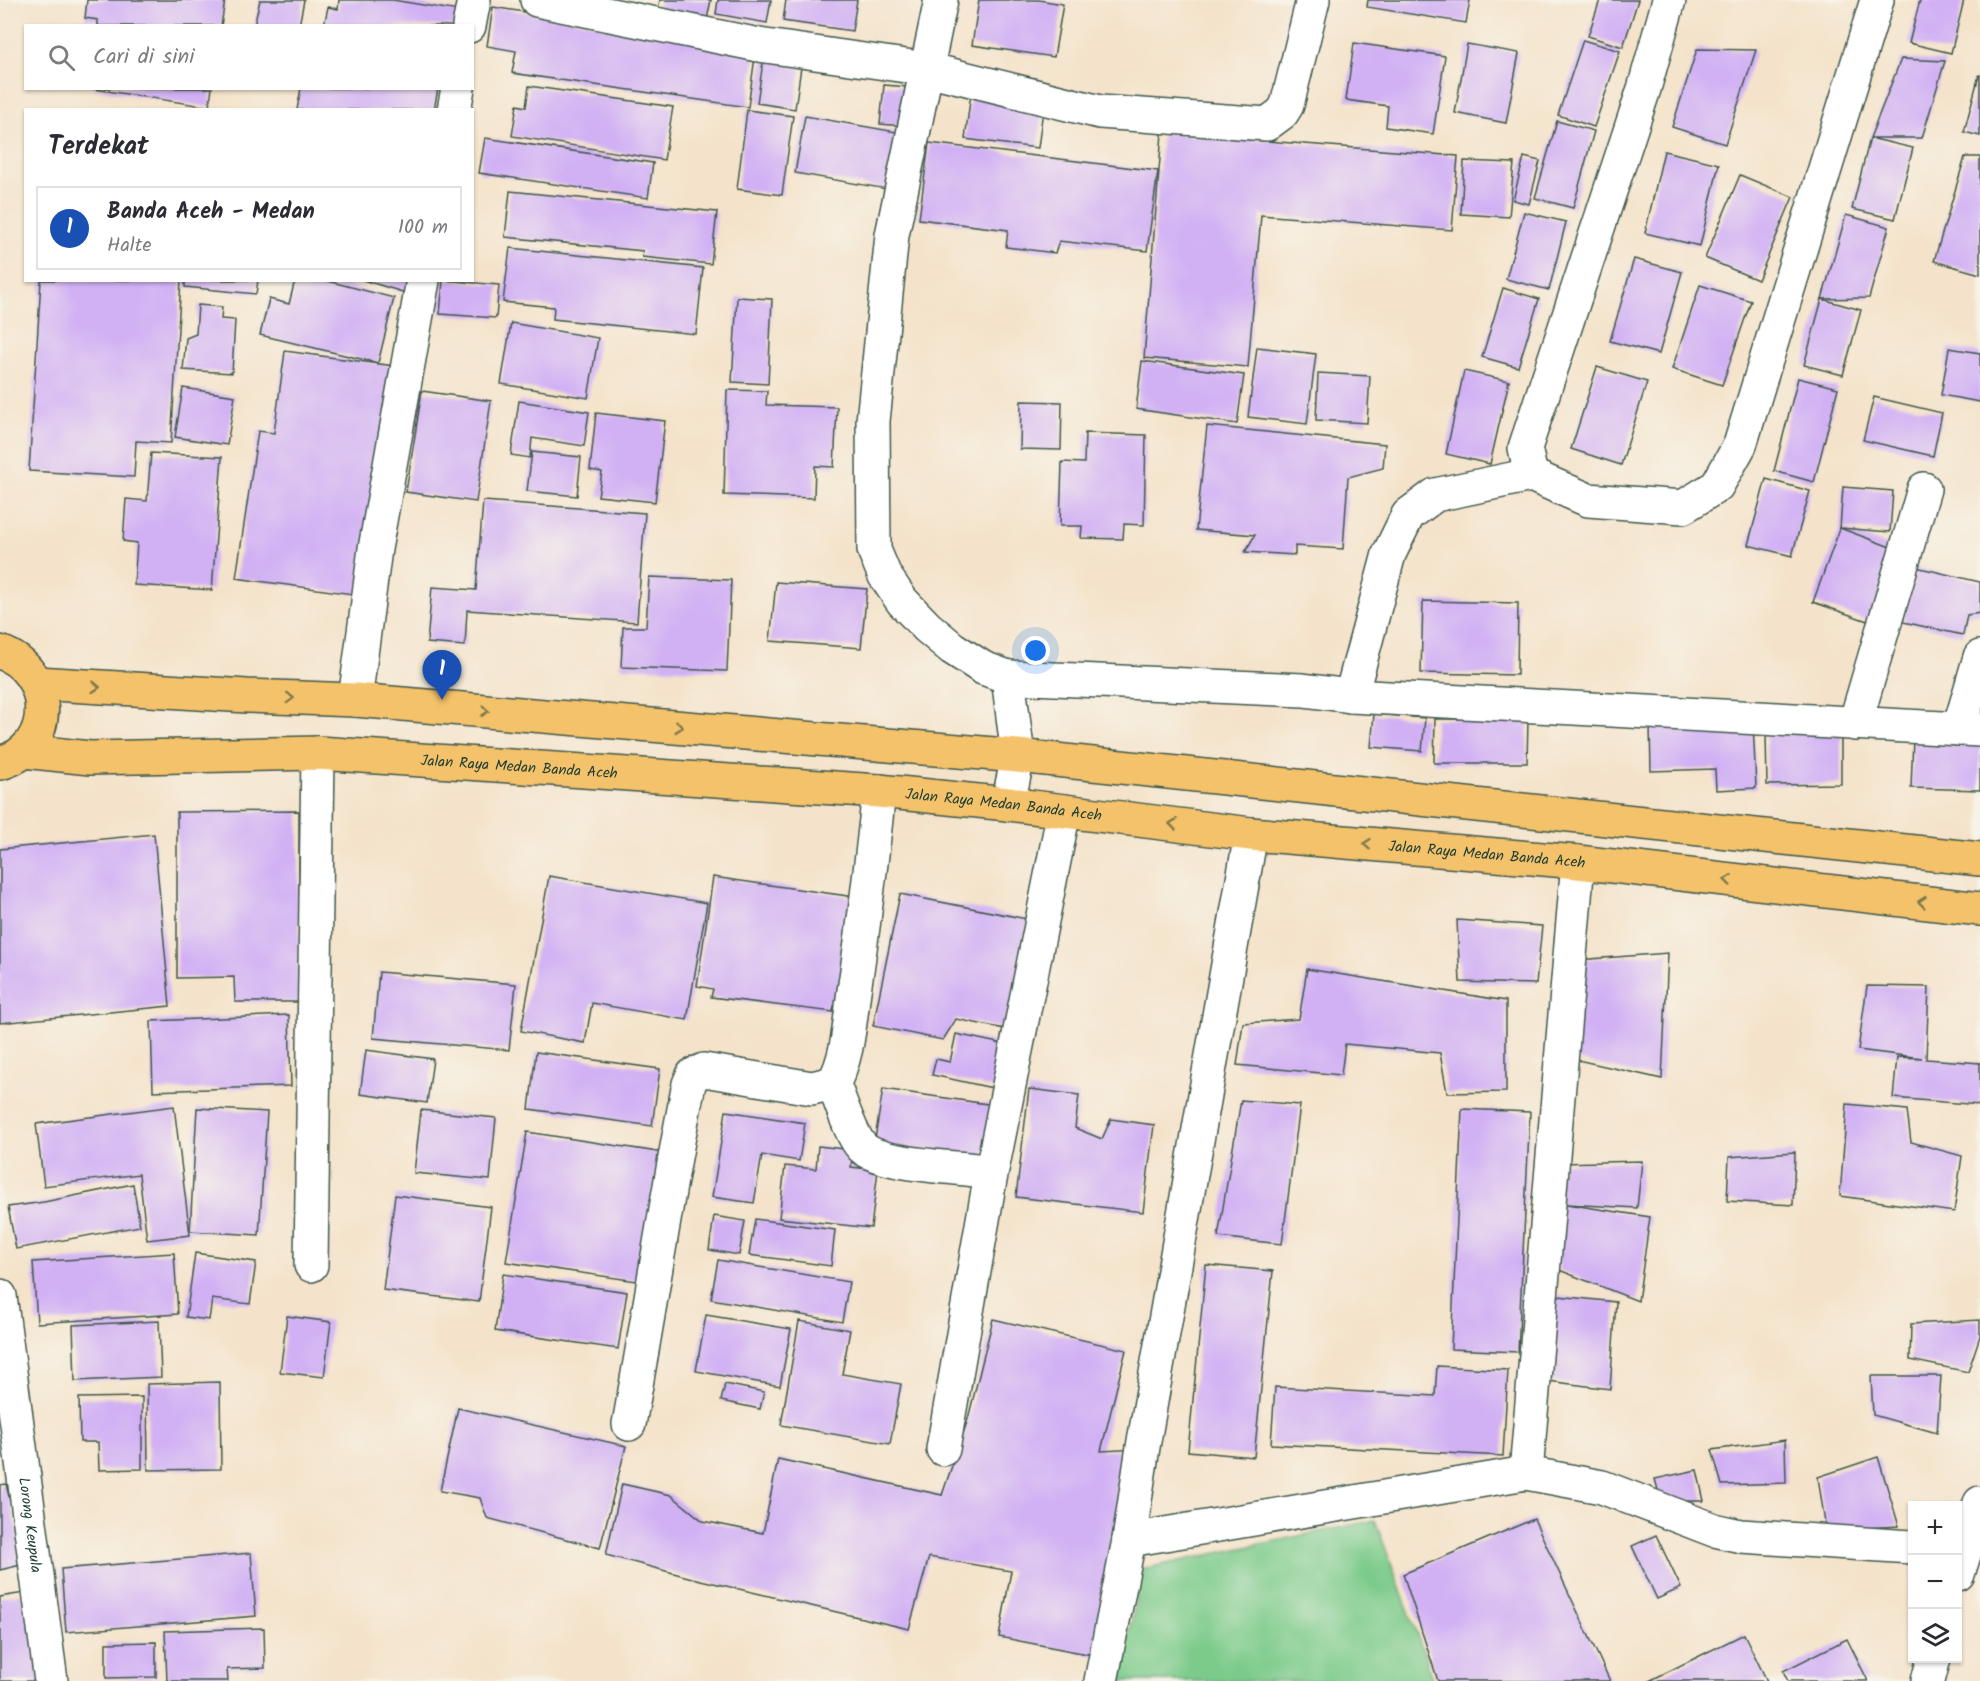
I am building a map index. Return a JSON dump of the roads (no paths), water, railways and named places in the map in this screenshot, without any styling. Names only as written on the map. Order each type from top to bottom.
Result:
[{"type":"highway","points":[[0,652],[13,657],[27,669],[37,683],[42,701],[42,719],[35,736],[12,757]]},
{"type":"highway","points":[[37,683],[355,700],[1018,756],[1980,859]]},
{"type":"highway","name":"Jalan Raya Medan Banda Aceh","points":[[12,757],[90,758],[318,753],[879,791],[1008,804],[1251,834],[1578,862],[1980,909]]},
{"type":"street","points":[[469,24],[474,0]]},
{"type":"street","points":[[537,0],[759,45],[927,69],[1100,112],[1267,124],[1282,113],[1287,105],[1313,0]]},
{"type":"street","points":[[941,0],[892,235],[873,421],[874,550],[885,576],[902,601],[927,627],[952,648],[983,668],[1008,677],[1303,690],[1351,696],[1970,730],[1980,657]]},
{"type":"street","points":[[1531,475],[1525,448],[1644,89],[1669,0]]},
{"type":"street","points":[[1351,696],[1389,554],[1408,515],[1435,495],[1531,475],[1588,500],[1683,507],[1717,486],[1740,445],[1877,0]]},
{"type":"street","points":[[454,108],[458,90]]},
{"type":"street","points":[[355,700],[375,549],[423,282]]},
{"type":"street","points":[[1855,724],[1924,489]]},
{"type":"street","points":[[1008,677],[1018,756],[1008,804]]},
{"type":"street","points":[[311,1265],[318,753]]},
{"type":"street","points":[[629,1424],[689,1084],[693,1075],[704,1070],[812,1088],[833,1083],[839,1073],[852,1009],[868,897],[879,791]]},
{"type":"street","points":[[944,1449],[989,1185],[1064,811]]},
{"type":"street","points":[[1101,1681],[1129,1540],[1147,1424],[1251,834]]},
{"type":"street","points":[[1526,1473],[1578,862]]},
{"type":"street","points":[[833,1083],[862,1148],[888,1160],[976,1170],[985,1176],[989,1185]]},
{"type":"street","name":"Lorong Keupula","points":[[0,1296],[51,1681]]},
{"type":"street","points":[[1129,1540],[1526,1473],[1602,1487],[1714,1530],[1741,1536],[1908,1547]]},
{"type":"street","points":[[1961,1555],[1980,1503]]},
{"type":"street","points":[[1928,1681],[1933,1663]]},
{"type":"place","name":"Banda Aceh - Medan","points":[[442,700]]}]
